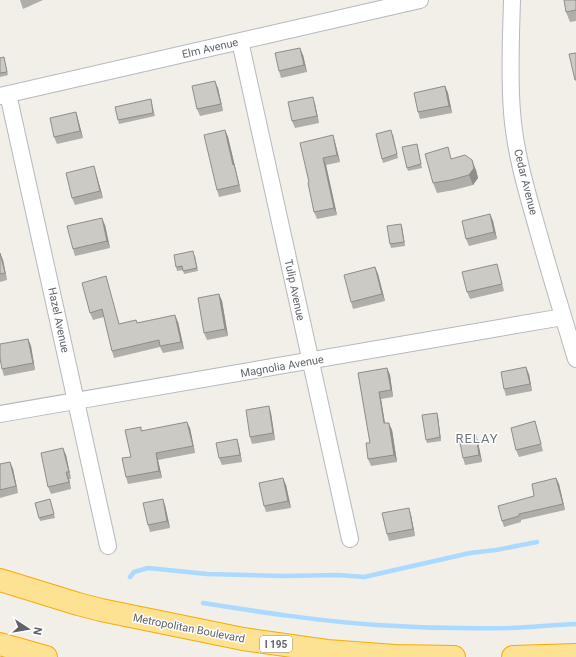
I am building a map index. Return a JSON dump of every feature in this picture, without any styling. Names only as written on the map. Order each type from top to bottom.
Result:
[{"type":"highway","name":"Metropolitan Boulevard","points":[[0,580],[101,610],[243,640],[327,651],[395,656],[454,657]]},
{"type":"highway","points":[[0,644],[46,657]]},
{"type":"highway","points":[[513,657],[576,655]]},
{"type":"street","name":"Elm Avenue","points":[[4,95],[420,0]]},
{"type":"street","name":"Cedar Avenue","points":[[512,0],[510,67],[512,113],[516,147],[563,318],[576,359]]},
{"type":"street","name":"Tulip Avenue","points":[[240,41],[350,539]]},
{"type":"street","name":"Hazel Avenue","points":[[4,95],[77,402],[108,546]]},
{"type":"street","name":"Magnolia Avenue","points":[[0,414],[563,318]]},
{"type":"building","points":[[564,0],[576,0],[576,10],[566,12]]},
{"type":"building","points":[[300,48],[304,65],[279,71],[275,53]]},
{"type":"building","points":[[576,53],[576,80],[575,80],[569,54]]},
{"type":"building","points":[[4,57],[7,72],[0,73],[0,58]]},
{"type":"building","points":[[215,81],[221,104],[197,109],[192,86]]},
{"type":"building","points":[[445,86],[449,106],[418,112],[414,93]]},
{"type":"building","points":[[313,97],[317,116],[292,121],[288,102]]},
{"type":"building","points":[[151,99],[153,113],[118,120],[115,107]]},
{"type":"building","points":[[76,112],[80,131],[54,137],[50,118]]},
{"type":"building","points":[[225,130],[239,185],[217,190],[204,135]]},
{"type":"building","points":[[391,130],[397,154],[382,159],[376,134]]},
{"type":"building","points":[[333,135],[337,155],[323,158],[334,208],[314,212],[300,143]]},
{"type":"building","points":[[417,144],[421,164],[407,168],[402,147]]},
{"type":"building","points":[[448,147],[451,159],[465,155],[472,160],[474,168],[469,175],[433,183],[425,154]]},
{"type":"building","points":[[94,166],[100,191],[72,198],[66,173]]},
{"type":"building","points":[[490,214],[494,232],[466,239],[462,221]]},
{"type":"building","points":[[102,218],[107,241],[73,249],[67,226]]},
{"type":"building","points":[[401,224],[404,242],[390,244],[387,226]]},
{"type":"building","points":[[193,251],[197,268],[183,271],[182,266],[176,267],[174,255]]},
{"type":"building","points":[[0,253],[5,273],[0,274]]},
{"type":"building","points":[[497,264],[502,284],[467,292],[462,272]]},
{"type":"building","points":[[375,267],[382,294],[351,302],[344,275]]},
{"type":"building","points":[[106,276],[119,324],[136,320],[137,323],[175,315],[181,342],[160,346],[159,340],[112,351],[102,309],[90,313],[82,283]]},
{"type":"building","points":[[219,294],[225,329],[204,333],[198,298]]},
{"type":"building","points":[[28,339],[33,363],[2,369],[0,344]]},
{"type":"building","points":[[526,367],[530,384],[504,389],[501,372]]},
{"type":"building","points":[[387,368],[391,390],[379,392],[384,423],[389,423],[394,455],[368,459],[366,443],[370,443],[358,373]]},
{"type":"building","points":[[269,406],[273,433],[250,437],[246,410]]},
{"type":"building","points":[[437,413],[440,437],[426,440],[422,415]]},
{"type":"building","points":[[535,421],[541,444],[516,450],[511,428]]},
{"type":"building","points":[[187,422],[193,446],[156,453],[159,471],[126,477],[122,458],[131,457],[125,430],[141,427],[141,431]]},
{"type":"building","points":[[476,435],[479,455],[463,458],[459,438]]},
{"type":"building","points":[[237,439],[240,455],[219,458],[216,443]]},
{"type":"building","points":[[63,448],[69,472],[66,472],[69,482],[48,487],[41,453]]},
{"type":"building","points":[[10,462],[16,486],[0,490],[0,464]]},
{"type":"building","points":[[283,478],[288,501],[264,506],[259,483]]},
{"type":"building","points":[[556,478],[563,504],[519,514],[519,516],[502,521],[498,506],[534,496],[532,484]]},
{"type":"building","points":[[50,499],[54,514],[39,518],[35,503]]},
{"type":"building","points":[[163,499],[167,521],[148,525],[143,503]]},
{"type":"building","points":[[409,508],[413,529],[387,534],[382,513]]},
{"type":"waterway","points":[[130,577],[134,572],[148,568],[207,574],[283,576],[338,575],[364,577],[470,553],[496,550],[537,542]]},
{"type":"waterway","points":[[203,603],[311,619],[394,626],[443,628],[518,628],[576,624]]},
{"type":"district","name":"RELAY","points":[[477,438]]}]
